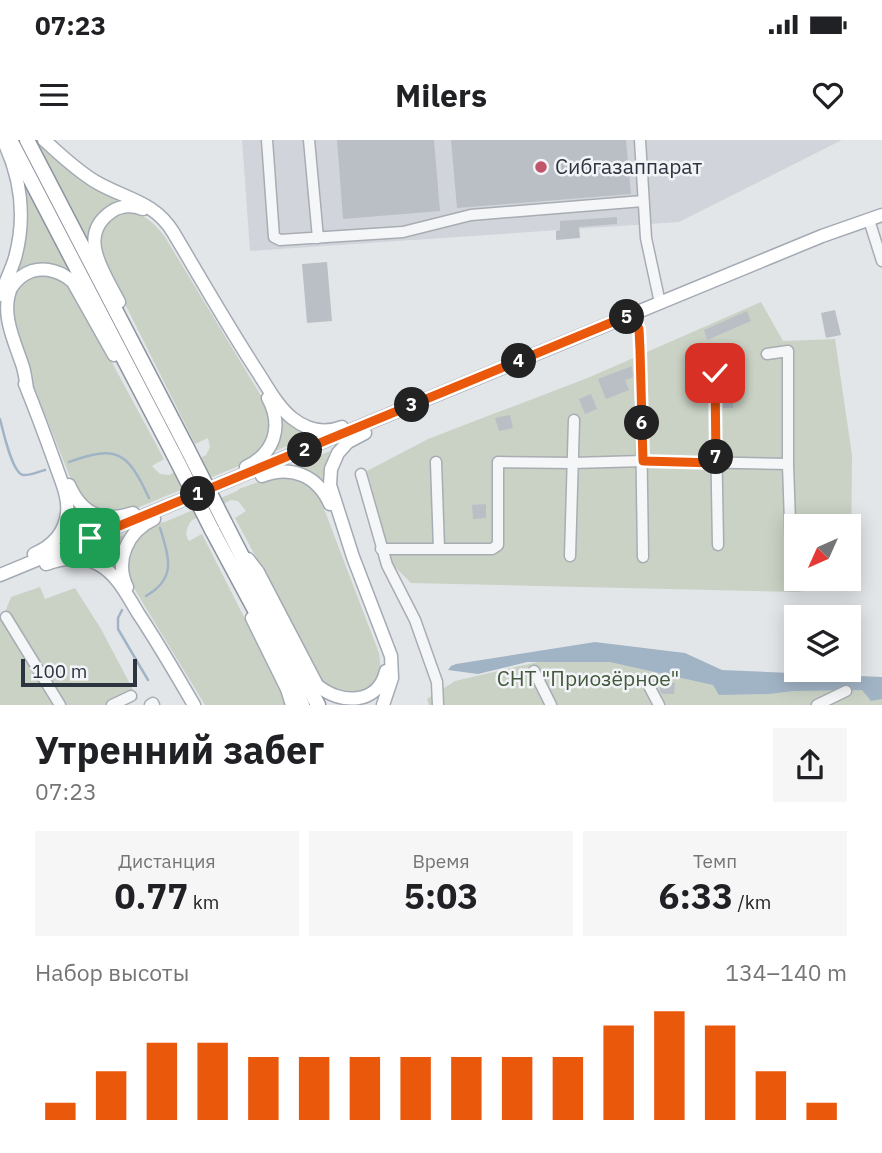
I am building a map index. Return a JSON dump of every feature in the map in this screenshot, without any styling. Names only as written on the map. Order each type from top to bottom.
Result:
[{"type":"highway","points":[[10,140],[219,526],[302,705]]},
{"type":"highway","points":[[27,140],[170,433]]},
{"type":"highway","points":[[228,544],[318,705]]},
{"type":"main road","points":[[0,299],[16,251],[21,215],[17,178],[3,140]]},
{"type":"main road","points":[[44,140],[72,166],[93,180],[147,205],[160,215],[169,225],[242,348],[284,411],[304,426],[326,432],[339,429],[518,355],[564,342]]},
{"type":"main road","points":[[170,433],[164,391],[96,258],[95,232],[100,222],[109,213],[123,206],[147,211],[166,229],[209,294]]},
{"type":"main road","points":[[0,575],[822,236],[882,215]]},
{"type":"main road","points":[[27,389],[23,367],[6,322],[5,304],[9,291],[19,279],[30,272],[51,270],[63,274],[77,287],[141,404],[170,433]]},
{"type":"main road","points":[[0,318],[47,442],[66,498],[67,515],[57,539],[47,547],[0,568]]},
{"type":"main road","points":[[228,544],[258,572],[317,685],[326,695],[342,703],[355,704],[373,696],[382,684],[386,672],[386,655],[330,485],[333,463],[342,448],[357,436],[526,366],[564,342]]},
{"type":"main road","points":[[217,486],[263,456],[275,431],[273,408],[242,348]]},
{"type":"main road","points":[[47,442],[73,495],[89,512],[107,517],[121,517],[159,504],[181,501]]},
{"type":"main road","points":[[217,486],[243,483],[278,471],[303,475],[320,487],[329,501],[353,557]]},
{"type":"main road","points":[[154,637],[125,582],[122,560],[125,547],[135,532],[181,501]]},
{"type":"main road","points":[[228,544],[234,583],[287,689],[292,705]]},
{"type":"main road","points":[[0,582],[57,560],[75,558],[92,561],[105,568],[114,577],[154,637],[196,705]]},
{"type":"main road","points":[[366,594],[393,665],[393,678],[383,705]]},
{"type":"street","points":[[267,140],[274,237],[280,240],[403,232],[471,215],[643,201]]},
{"type":"street","points":[[309,140],[318,238]]},
{"type":"street","points":[[640,140],[646,239],[660,303]]},
{"type":"street","points":[[869,220],[882,261]]},
{"type":"street","points":[[632,314],[639,329],[643,557]]},
{"type":"street","points":[[767,354],[788,351],[790,514]]},
{"type":"street","points":[[715,373],[718,545]]},
{"type":"street","points":[[570,556],[573,420]]},
{"type":"street","points":[[381,549],[492,549],[498,545],[498,461],[788,464]]},
{"type":"street","points":[[436,462],[439,549]]},
{"type":"street","points":[[361,474],[391,577],[415,620],[437,682],[438,705]]},
{"type":"street","points":[[6,617],[60,705]]},
{"type":"street","points":[[534,671],[551,705]]},
{"type":"street","points":[[649,686],[659,705]]},
{"type":"street","points":[[817,705],[846,691]]},
{"type":"street","points":[[112,705],[131,696]]},
{"type":"shaded area","points":[[242,140],[842,140],[679,222],[250,251]]},
{"type":"green space","points":[[38,144],[77,175],[118,199],[96,219],[89,240],[86,238]]},
{"type":"green space","points":[[23,182],[68,269],[54,264],[41,264],[29,266],[16,273]]},
{"type":"green space","points":[[128,213],[150,220],[165,237],[265,402],[270,426],[264,447],[246,463],[123,513],[97,511],[76,492],[12,332],[9,302],[20,284],[33,276],[53,276],[65,283],[76,296],[164,459],[152,466],[160,474],[169,475],[206,455],[210,447],[208,438],[195,444],[104,262],[101,245],[103,231],[112,220]]},
{"type":"green space","points":[[761,302],[783,341],[835,339],[852,455],[852,514],[784,514],[784,592],[411,583],[393,565],[367,471],[428,439],[590,377]]},
{"type":"green space","points":[[282,419],[312,435],[312,436],[275,451]]},
{"type":"green space","points":[[330,451],[324,470],[324,483],[293,467]]},
{"type":"green space","points":[[272,477],[300,482],[311,489],[321,501],[379,653],[381,672],[373,689],[344,698],[322,681],[235,518],[246,511],[238,501],[231,500],[192,520],[187,536],[189,541],[202,534],[283,694],[285,705],[205,705],[133,586],[129,566],[133,548],[149,528]]},
{"type":"green space","points":[[72,505],[99,523],[98,525],[67,536]]},
{"type":"green space","points":[[123,535],[114,568],[88,552],[88,550]]},
{"type":"green space","points":[[40,587],[45,599],[75,588],[101,629],[138,699],[126,705],[0,705],[0,616],[4,615],[11,597]]},
{"type":"green space","name":"СНТ \"Приозёрное\"","points":[[590,650],[737,680],[882,685],[882,705],[429,705],[427,699],[455,681]]},
{"type":"water","points":[[595,642],[685,653],[722,670],[784,673],[784,682],[861,682],[861,676],[882,677],[882,699],[871,701],[862,690],[719,695],[713,685],[610,662],[527,662],[478,674],[448,670],[456,664]]},
{"type":"building","points":[[337,140],[434,140],[440,211],[343,219]]},
{"type":"building","name":"Сибгазаппарат","points":[[451,140],[626,140],[631,194],[457,208]]},
{"type":"building","points":[[617,217],[617,224],[579,227],[580,238],[556,240],[560,221]]},
{"type":"building","points":[[327,262],[332,321],[307,323],[302,264]]},
{"type":"building","points":[[835,310],[841,335],[826,338],[821,313]]},
{"type":"building","points":[[747,311],[751,321],[707,340],[704,330]]},
{"type":"building","points":[[632,366],[633,377],[625,380],[629,390],[606,399],[598,379]]},
{"type":"building","points":[[723,385],[735,385],[733,408],[723,408]]},
{"type":"building","points":[[591,394],[597,409],[585,414],[579,399]]},
{"type":"building","points":[[510,415],[513,428],[499,431],[495,418]]},
{"type":"building","points":[[486,504],[486,518],[473,519],[472,505]]},
{"type":"building","points":[[661,682],[675,683],[674,694],[662,694]]},
{"type":"waterway","points":[[0,419],[8,450],[19,472],[25,475],[45,470]]},
{"type":"waterway","points":[[69,462],[99,454],[119,456],[135,471],[149,498]]},
{"type":"waterway","points":[[146,596],[163,582],[168,566],[160,528]]},
{"type":"waterway","points":[[122,610],[118,618],[118,629],[148,680]]},
{"type":"place","name":"Сибгазаппарат","points":[[541,167]]},
{"type":"route","points":[[90,538],[632,314],[639,329],[643,461],[716,463],[715,373]]}]
